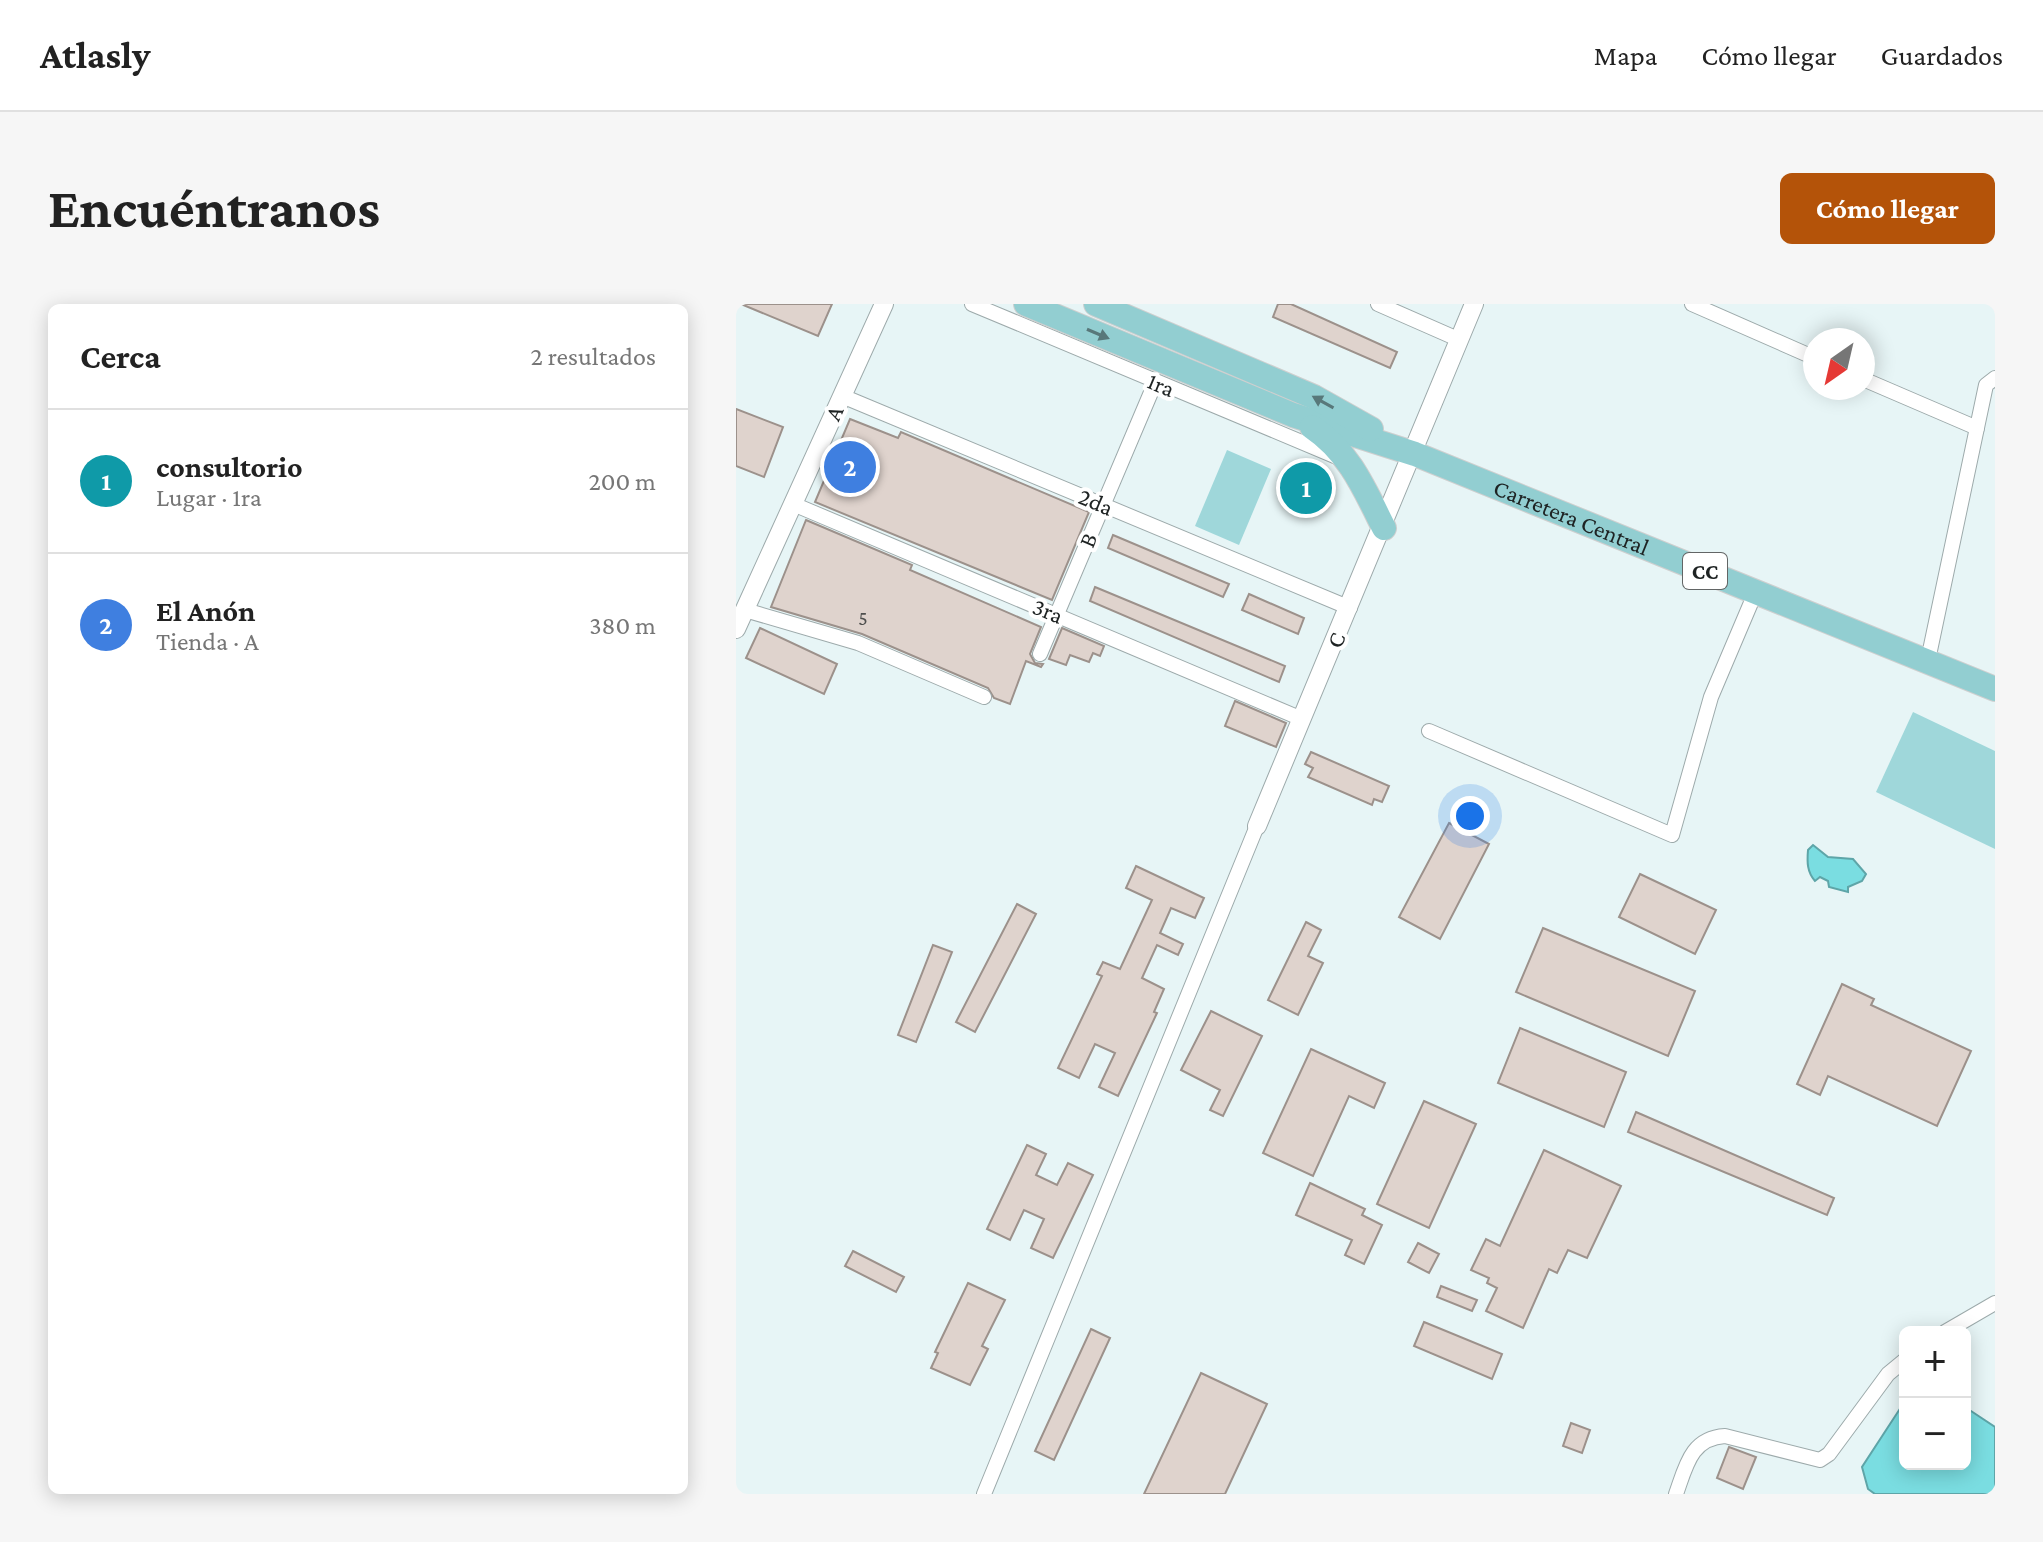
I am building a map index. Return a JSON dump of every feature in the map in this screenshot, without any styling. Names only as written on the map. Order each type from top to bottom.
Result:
[{"type":"main road","name":"Carretera Central","points":[[1026,304],[1293,415],[1415,454],[1995,689]]},
{"type":"main road","name":"Carretera Central","points":[[1096,304],[1314,397],[1415,454]]},
{"type":"main road","points":[[1293,415],[1328,438],[1351,463],[1384,528]]},
{"type":"street","name":"A","points":[[736,629],[884,304]]},
{"type":"street","name":"1ra","points":[[972,304],[1351,463]]},
{"type":"street","points":[[1378,304],[1460,340]]},
{"type":"street","name":"C","points":[[1257,826],[1415,454],[1474,304]]},
{"type":"street","points":[[1692,304],[1803,353]]},
{"type":"street","points":[[1928,660],[1986,385],[1995,378]]},
{"type":"street","name":"B","points":[[1040,654],[1155,383]]},
{"type":"street","points":[[1875,384],[1977,428]]},
{"type":"street","name":"2da","points":[[842,396],[1350,608]]},
{"type":"street","name":"3ra","points":[[793,504],[1302,719]]},
{"type":"street","points":[[1429,731],[1672,835],[1711,697],[1756,591]]},
{"type":"street","points":[[745,610],[858,643],[984,697]]},
{"type":"street","points":[[984,1494],[1257,826]]},
{"type":"street","points":[[1955,1326],[1995,1303]]},
{"type":"street","points":[[1676,1494],[1691,1453],[1710,1437],[1725,1436],[1820,1460],[1829,1454],[1888,1374],[1899,1365]]},
{"type":"shaded area","points":[[1227,450],[1271,469],[1239,545],[1195,526]]},
{"type":"shaded area","points":[[1913,712],[1995,751],[1995,849],[1876,792]]},
{"type":"shaded area","points":[[1813,845],[1828,857],[1853,859],[1866,874],[1862,881],[1848,887],[1848,892],[1829,887],[1828,881],[1820,877],[1815,881],[1808,863],[1808,850]]},
{"type":"shaded area","points":[[1899,1410],[1899,1470],[1971,1470],[1971,1411],[1995,1427],[1995,1494],[1875,1494],[1868,1489],[1862,1467]]},
{"type":"building","points":[[741,304],[832,304],[818,336]]},
{"type":"building","points":[[1278,304],[1291,304],[1397,352],[1390,368],[1273,317]]},
{"type":"building","points":[[736,409],[783,427],[764,477],[736,466]]},
{"type":"building","points":[[850,419],[898,438],[901,432],[1089,512],[1052,600],[815,502]]},
{"type":"building","points":[[1290,470],[1330,486],[1322,507],[1282,491]]},
{"type":"building","points":[[806,520],[912,565],[910,570],[1041,627],[1030,654],[1035,663],[1043,664],[1041,667],[1026,661],[1010,704],[994,698],[988,688],[862,634],[771,607]]},
{"type":"building","points":[[1113,535],[1229,584],[1223,597],[1108,548]]},
{"type":"building","points":[[1095,587],[1285,666],[1279,682],[1090,601]]},
{"type":"building","points":[[1249,594],[1304,618],[1298,634],[1242,610]]},
{"type":"building","points":[[760,628],[837,664],[824,694],[746,658]]},
{"type":"building","points":[[1062,628],[1104,646],[1100,656],[1093,653],[1089,662],[1070,655],[1066,665],[1049,659]]},
{"type":"building","points":[[1235,701],[1286,723],[1276,747],[1225,726]]},
{"type":"building","points":[[1311,752],[1389,786],[1382,802],[1374,799],[1372,805],[1308,777],[1313,768],[1305,764]]},
{"type":"building","points":[[1449,823],[1489,844],[1440,939],[1399,917]]},
{"type":"building","points":[[1136,866],[1204,898],[1195,918],[1171,908],[1160,933],[1183,944],[1178,955],[1157,945],[1142,978],[1164,989],[1154,1012],[1157,1013],[1118,1096],[1099,1087],[1115,1053],[1095,1044],[1079,1078],[1058,1068],[1102,976],[1097,974],[1103,962],[1120,969],[1152,900],[1126,888]]},
{"type":"building","points":[[1640,874],[1716,910],[1695,954],[1619,917]]},
{"type":"building","points":[[1017,904],[1036,914],[975,1032],[956,1022]]},
{"type":"building","points":[[1306,922],[1321,930],[1308,956],[1323,963],[1298,1015],[1268,1000]]},
{"type":"building","points":[[1543,928],[1695,991],[1668,1056],[1516,992]]},
{"type":"building","points":[[933,945],[952,952],[916,1042],[898,1035]]},
{"type":"building","points":[[1842,984],[1874,999],[1871,1005],[1971,1051],[1937,1126],[1828,1076],[1820,1095],[1797,1084]]},
{"type":"building","points":[[1211,1011],[1262,1036],[1223,1116],[1210,1110],[1220,1090],[1181,1070]]},
{"type":"building","points":[[1520,1028],[1626,1072],[1604,1127],[1498,1083]]},
{"type":"building","points":[[1311,1049],[1385,1083],[1374,1108],[1349,1096],[1313,1176],[1263,1153]]},
{"type":"building","points":[[1424,1101],[1476,1124],[1429,1228],[1377,1204]]},
{"type":"building","points":[[1636,1112],[1834,1198],[1827,1215],[1628,1132]]},
{"type":"building","points":[[1027,1145],[1046,1154],[1036,1175],[1057,1185],[1068,1163],[1093,1175],[1053,1258],[1031,1248],[1044,1219],[1024,1210],[1010,1240],[987,1229]]},
{"type":"building","points":[[1544,1150],[1621,1186],[1587,1258],[1568,1250],[1557,1273],[1549,1269],[1523,1328],[1486,1311],[1497,1288],[1487,1283],[1489,1278],[1471,1270],[1486,1239],[1500,1246]]},
{"type":"building","points":[[1310,1183],[1365,1209],[1362,1215],[1382,1225],[1364,1264],[1345,1255],[1352,1240],[1296,1215]]},
{"type":"building","points":[[1418,1243],[1439,1254],[1429,1273],[1408,1262]]},
{"type":"building","points":[[853,1251],[904,1277],[896,1292],[845,1266]]},
{"type":"building","points":[[968,1283],[1005,1300],[982,1346],[988,1349],[970,1385],[931,1368],[938,1353],[935,1352]]},
{"type":"building","points":[[1441,1286],[1477,1300],[1472,1311],[1437,1297]]},
{"type":"building","points":[[1424,1322],[1502,1354],[1492,1379],[1414,1346]]},
{"type":"building","points":[[1091,1329],[1110,1338],[1054,1460],[1035,1451]]},
{"type":"building","points":[[1201,1373],[1267,1404],[1225,1494],[1144,1494]]},
{"type":"building","points":[[1571,1423],[1590,1430],[1582,1453],[1563,1446]]},
{"type":"building","points":[[1729,1447],[1756,1457],[1743,1489],[1717,1478]]},
{"type":"place","name":"El Anón","points":[[850,467]]},
{"type":"place","name":"consultorio","points":[[1306,488]]}]
